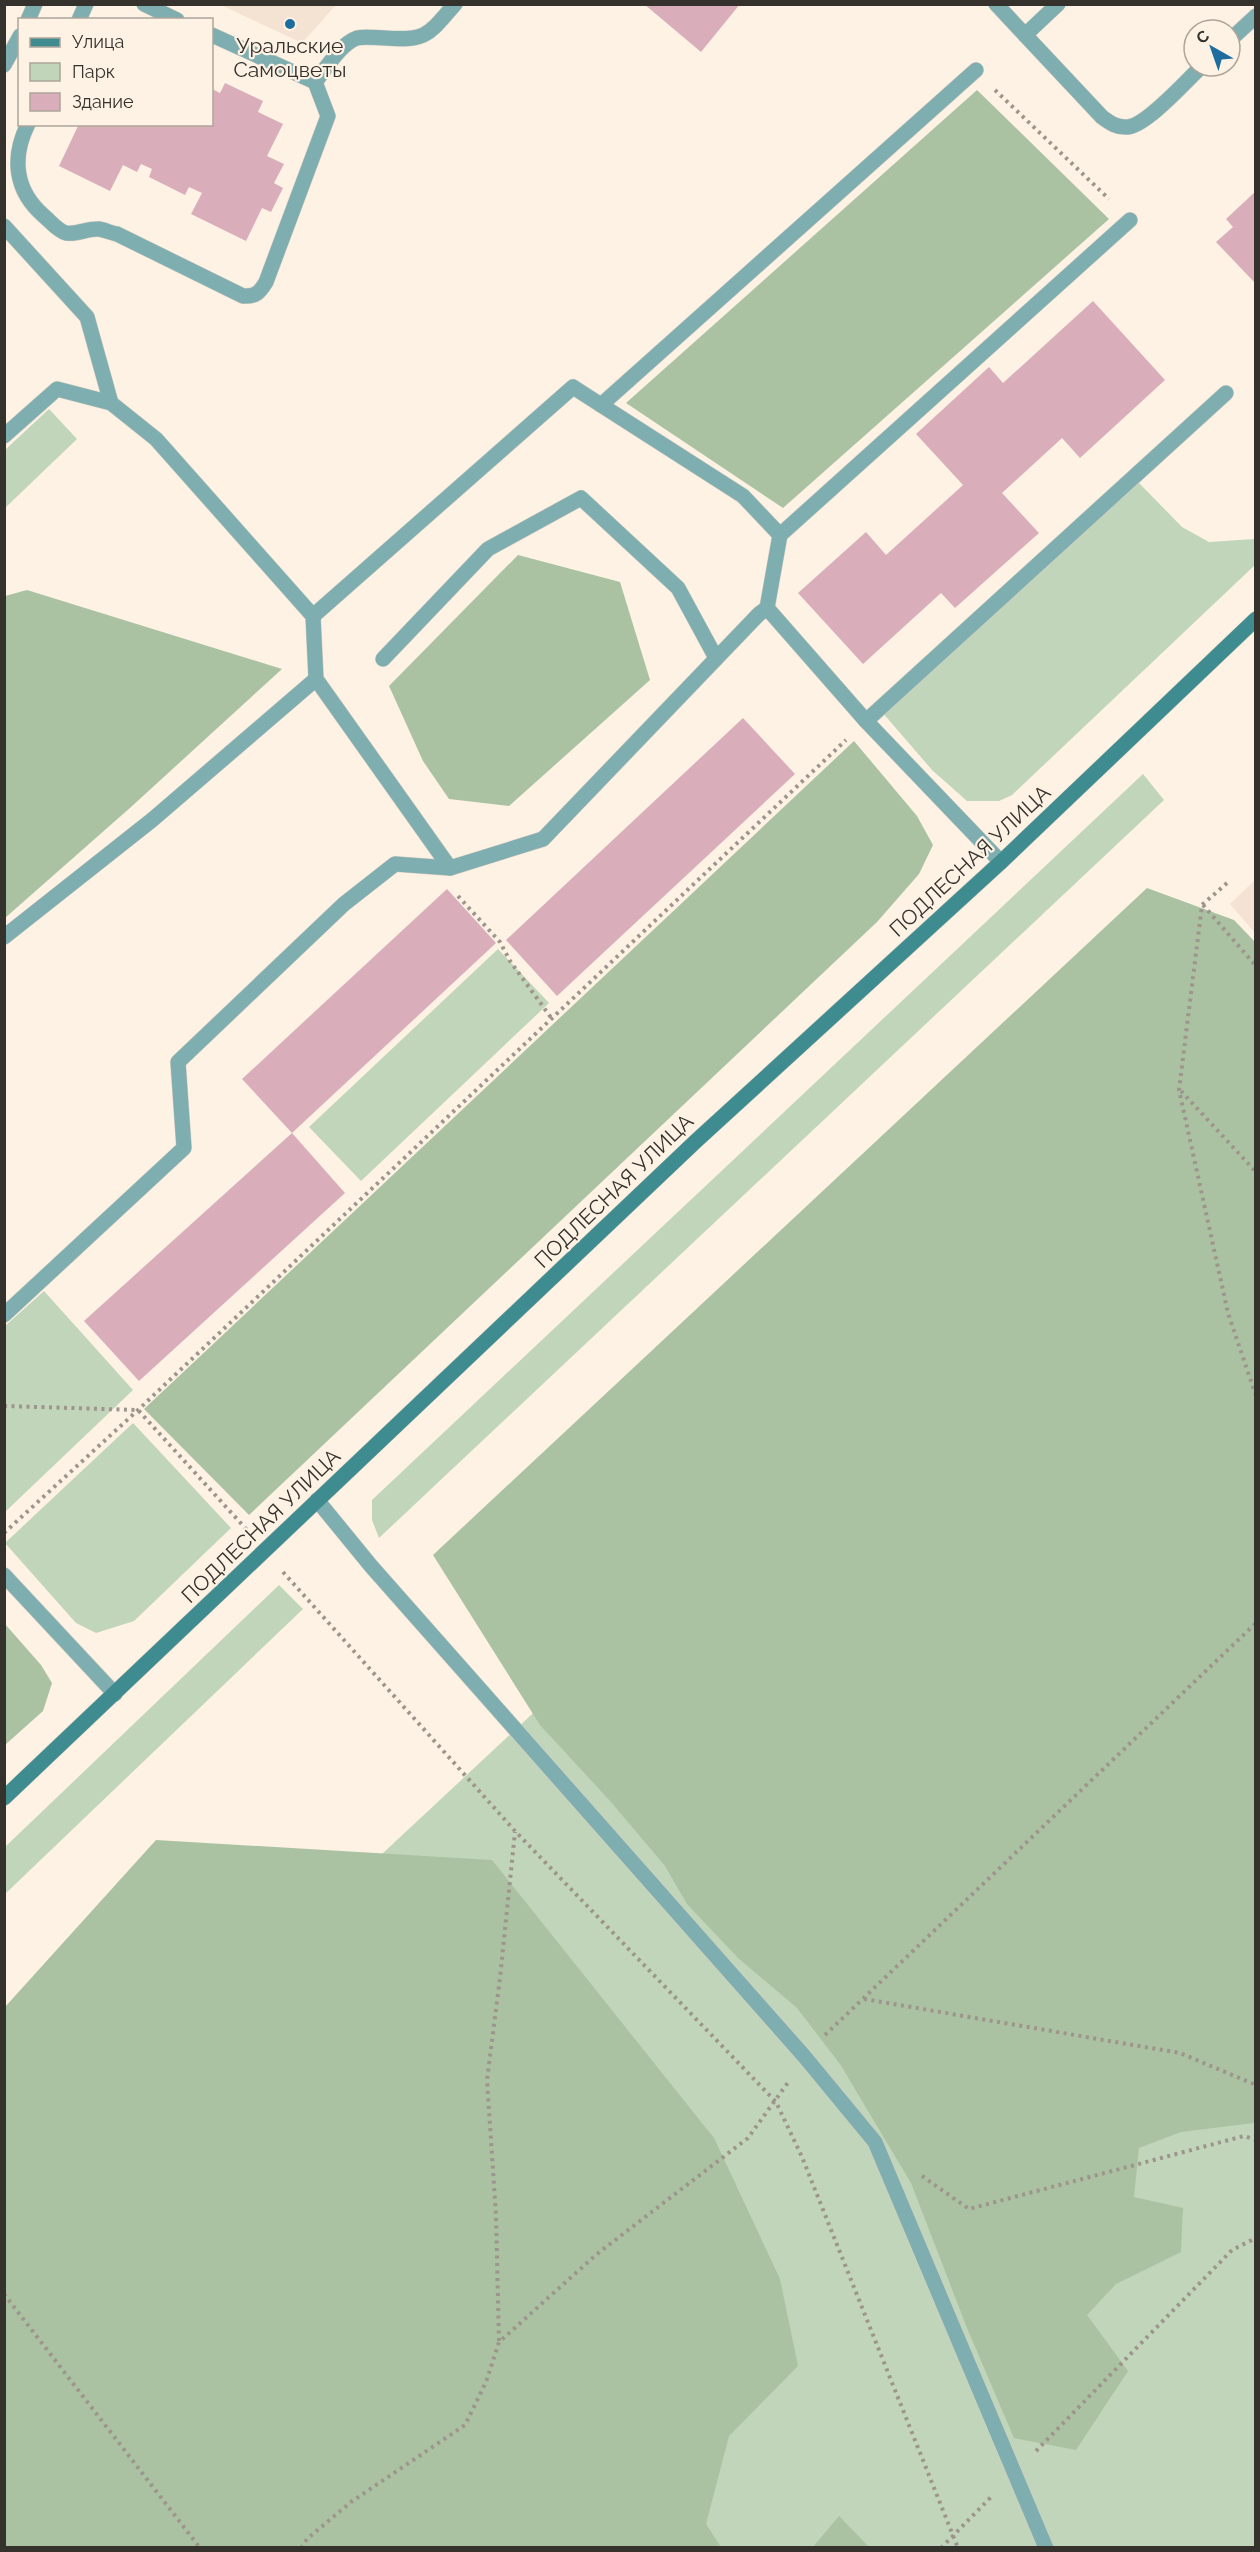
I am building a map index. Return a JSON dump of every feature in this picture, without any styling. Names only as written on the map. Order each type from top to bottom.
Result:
[{"type":"main road","name":"ПОДЛЕСНАЯ УЛИЦА","points":[[4,1798],[696,1141],[1001,862],[1256,619]]},
{"type":"street","points":[[29,18],[35,4]]},
{"type":"street","points":[[80,18],[86,4]]},
{"type":"street","points":[[144,4],[173,18]]},
{"type":"street","points":[[315,82],[348,43],[357,38],[369,37],[415,40],[427,35],[455,4]]},
{"type":"street","points":[[996,4],[1102,117],[1116,127],[1131,127],[1148,117],[1189,78]]},
{"type":"street","points":[[1025,35],[1058,4]]},
{"type":"street","points":[[1242,29],[1256,16]]},
{"type":"street","points":[[27,126],[18,145],[22,192],[27,200],[56,226],[64,232],[73,234],[98,229],[117,234],[243,296],[252,296],[260,292],[266,282],[328,116],[315,82],[213,35]]},
{"type":"street","points":[[4,65],[18,40]]},
{"type":"street","points":[[601,405],[976,70]]},
{"type":"street","points":[[4,1315],[184,1148],[178,1062],[344,904],[395,864],[450,868],[543,838],[767,608],[780,536],[1130,220]]},
{"type":"street","points":[[4,226],[87,317],[111,403]]},
{"type":"street","points":[[313,616],[573,387],[743,496],[780,536]]},
{"type":"street","points":[[4,435],[57,389],[111,403],[156,439],[313,616],[316,679],[450,868]]},
{"type":"street","points":[[866,721],[1226,393]]},
{"type":"street","points":[[382,659],[488,549],[581,498],[678,588],[716,658]]},
{"type":"street","points":[[767,608],[866,721],[1001,862]]},
{"type":"street","points":[[4,937],[152,820],[316,679]]},
{"type":"street","points":[[316,1500],[371,1566],[804,2056],[875,2142],[1046,2547]]},
{"type":"street","points":[[4,1575],[115,1694]]},
{"type":"path","points":[[976,70],[1130,220]]},
{"type":"path","points":[[4,1533],[138,1410],[866,721]]},
{"type":"path","points":[[1227,883],[1202,904],[1179,1090],[1228,1313],[1256,1396]]},
{"type":"path","points":[[456,894],[500,942],[510,961],[552,1018]]},
{"type":"path","points":[[1202,904],[1256,966]]},
{"type":"path","points":[[1179,1090],[1256,1172]]},
{"type":"path","points":[[4,1406],[138,1410],[265,1550],[320,1616],[515,1831],[776,2102],[802,2157],[958,2547]]},
{"type":"path","points":[[499,2342],[597,2254],[748,2138],[776,2102],[804,2056],[1256,1623]]},
{"type":"path","points":[[301,2547],[307,2539],[351,2502],[465,2425],[486,2382],[499,2342],[496,2215],[487,2080],[515,1831]]},
{"type":"path","points":[[864,1998],[1180,2053],[1256,2085]]},
{"type":"path","points":[[875,2142],[969,2209],[1244,2136],[1256,2140]]},
{"type":"path","points":[[940,2547],[1232,2250],[1256,2238]]},
{"type":"path","points":[[4,2294],[200,2547]]},
{"type":"shaded area","name":"Уральские Самоцветы","points":[[221,5],[336,5],[302,43]]},
{"type":"shaded area","points":[[1255,880],[1255,933],[1230,904]]},
{"type":"green space","points":[[977,90],[1109,219],[783,508],[626,403]]},
{"type":"green space","points":[[49,409],[77,439],[5,508],[5,450]]},
{"type":"green space","points":[[1139,483],[1182,527],[1209,542],[1255,539],[1255,565],[1012,795],[999,801],[967,801],[932,770],[882,712]]},
{"type":"green space","points":[[518,555],[620,582],[650,680],[509,806],[449,799],[423,761],[389,686]]},
{"type":"green space","points":[[27,590],[282,669],[5,918],[5,596]]},
{"type":"green space","points":[[854,741],[917,816],[933,845],[919,874],[877,922],[249,1515],[144,1409]]},
{"type":"green space","points":[[1143,774],[1164,800],[379,1538],[372,1520],[372,1500]]},
{"type":"green space","points":[[1147,888],[1234,920],[1255,942],[1256,2129],[1254,2123],[1181,2132],[1139,2148],[1134,2197],[1183,2208],[1181,2252],[1116,2284],[1087,2315],[1128,2371],[1076,2450],[1014,2438],[967,2328],[911,2183],[840,2064],[797,2008],[738,1958],[687,1904],[665,1866],[611,1802],[540,1725],[433,1555]]},
{"type":"green space","points":[[498,949],[549,1003],[361,1181],[309,1127]]},
{"type":"green space","points":[[1255,1039],[1255,2547],[5,2548],[5,2206]]},
{"type":"green space","points":[[44,1291],[133,1390],[5,1512],[5,1326]]},
{"type":"green space","points":[[133,1423],[231,1528],[134,1621],[96,1633],[76,1623],[5,1543]]},
{"type":"green space","points":[[279,1585],[303,1609],[5,1894],[5,1847]]},
{"type":"green space","points":[[5,1624],[41,1665],[52,1683],[43,1711],[5,1745]]},
{"type":"green space","points":[[156,1840],[492,1860],[714,2138],[780,2279],[798,2366],[729,2436],[706,2524],[721,2547],[5,2547],[5,2007]]},
{"type":"green space","points":[[839,2516],[869,2547],[813,2547]]},
{"type":"building","points":[[644,4],[740,4],[701,52]]},
{"type":"building","points":[[225,83],[263,101],[258,112],[283,124],[267,156],[284,164],[274,183],[283,188],[271,212],[262,208],[246,241],[191,214],[202,193],[189,187],[185,195],[149,177],[152,169],[141,164],[137,172],[123,165],[110,191],[59,166],[78,126],[213,126],[213,90],[220,93]]},
{"type":"building","points":[[1256,191],[1256,284],[1216,242],[1233,227],[1226,219]]},
{"type":"building","points":[[1093,301],[1165,380],[1080,458],[1062,438],[1002,493],[1039,533],[955,608],[941,593],[863,664],[798,593],[866,532],[886,555],[963,485],[916,434],[989,367],[1003,383]]},
{"type":"building","points":[[743,718],[795,774],[557,996],[506,940]]},
{"type":"building","points":[[447,889],[496,943],[292,1133],[242,1079]]},
{"type":"building","points":[[292,1133],[345,1193],[139,1381],[84,1321]]},
{"type":"place","name":"Уральские Самоцветы","points":[[290,24]]}]
